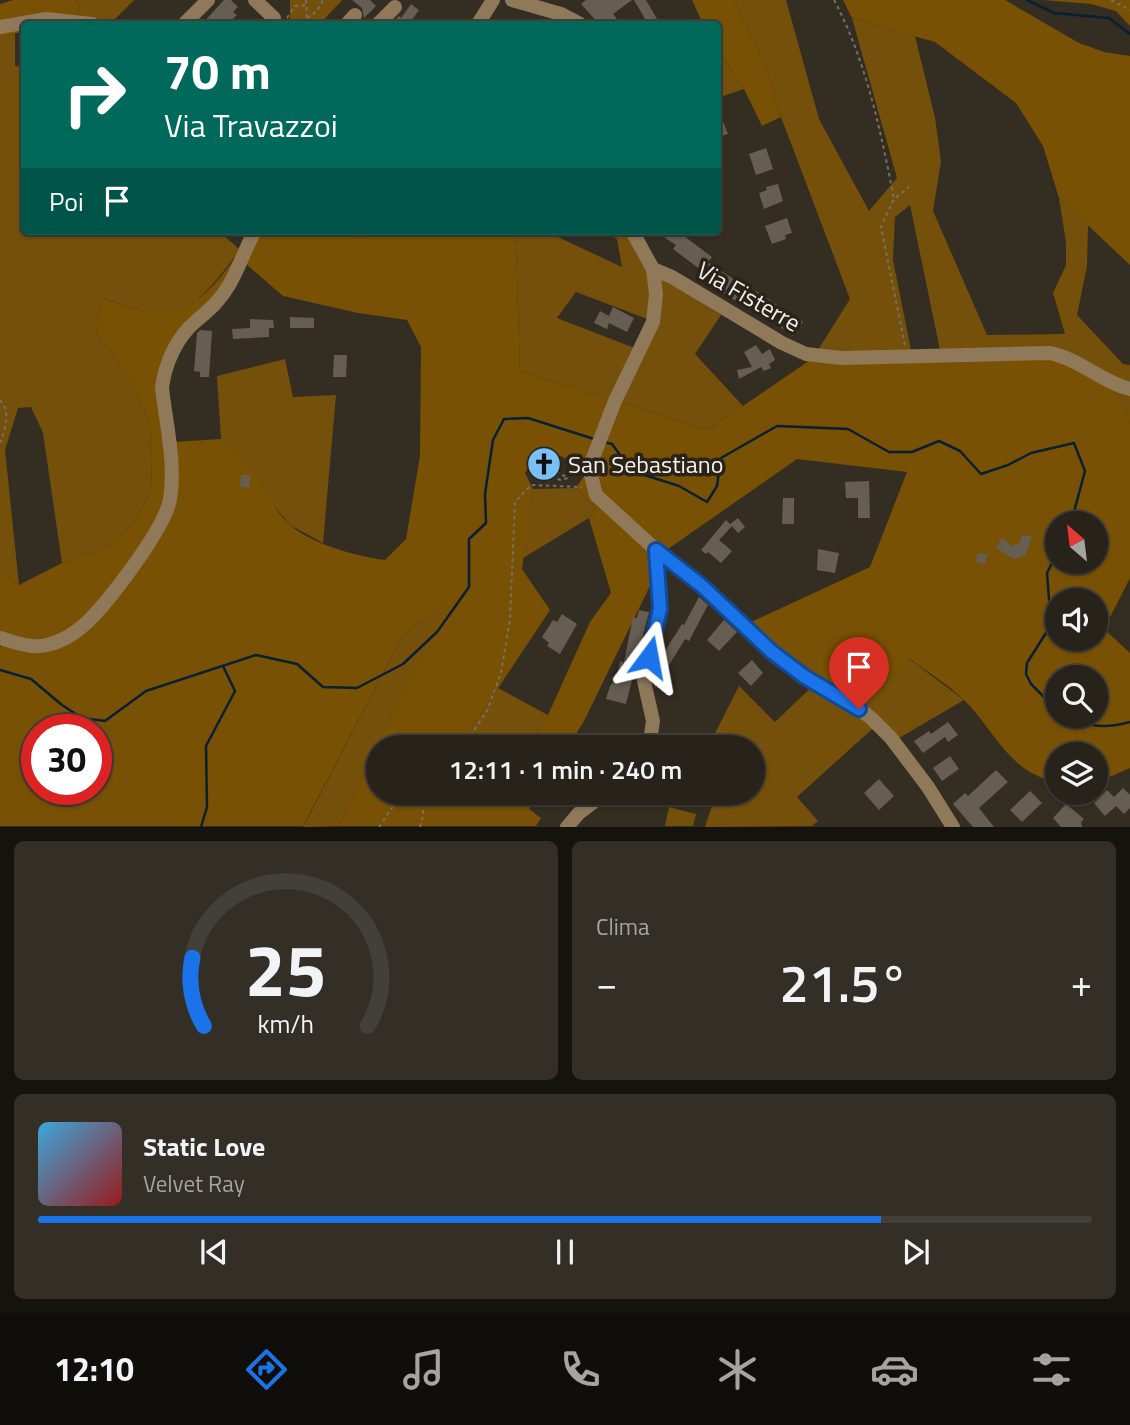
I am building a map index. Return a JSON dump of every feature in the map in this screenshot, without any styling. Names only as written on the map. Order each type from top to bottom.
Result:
[{"type":"street","points":[[187,21],[208,0]]},
{"type":"street","points":[[255,0],[274,18]]},
{"type":"street","points":[[480,21],[493,0]]},
{"type":"street","points":[[512,0],[567,16],[575,21]]},
{"type":"street","points":[[381,21],[395,8]]},
{"type":"street","points":[[0,27],[21,21]]},
{"type":"street","points":[[22,21],[65,21]]},
{"type":"street","points":[[0,638],[30,646],[44,646],[76,631],[96,613],[156,534],[168,510],[172,486],[162,388],[164,375],[178,343],[195,321],[212,310],[230,285],[253,235]]},
{"type":"street","points":[[634,235],[653,269],[656,293],[653,322],[615,401],[589,468],[589,477],[596,495],[656,550],[702,586],[772,652],[805,677],[848,701],[871,718],[891,738],[928,787],[953,827]]},
{"type":"street","name":"Via Fisterre","points":[[653,269],[672,277],[799,351],[841,358],[1049,353],[1064,357],[1130,389]]},
{"type":"street","points":[[651,735],[653,721],[644,681],[660,609],[656,550]]},
{"type":"street","points":[[567,827],[590,805]]},
{"type":"path","points":[[306,0],[307,18]]},
{"type":"path","points":[[307,18],[317,11],[323,0]]},
{"type":"path","points":[[834,0],[848,26],[872,105],[894,199]]},
{"type":"path","points":[[1111,0],[1129,9]]},
{"type":"path","points":[[284,21],[295,6],[306,5]]},
{"type":"path","points":[[274,18],[278,21]]},
{"type":"path","points":[[907,356],[881,226],[894,199],[909,187]]},
{"type":"path","points":[[0,400],[7,409],[8,416],[0,445]]},
{"type":"path","points":[[550,468],[568,478],[559,480],[553,475],[546,471],[550,468]]},
{"type":"path","points":[[471,735],[486,711],[501,673],[510,619],[514,502],[531,485],[580,486],[596,495]]},
{"type":"path","points":[[380,827],[394,805]]},
{"type":"path","points":[[420,827],[423,805]]},
{"type":"shaded area","points":[[13,0],[74,0],[80,4],[77,17],[21,21],[21,32],[0,38],[0,4]]},
{"type":"shaded area","points":[[74,0],[134,0],[113,21],[77,17],[80,4]]},
{"type":"shaded area","points":[[290,0],[342,0],[323,21],[290,21]]},
{"type":"shaded area","points":[[692,0],[734,0],[764,63],[781,117],[762,126],[744,89],[721,54],[721,21],[702,21]]},
{"type":"shaded area","points":[[734,0],[786,0],[819,119],[869,211],[897,178],[852,18],[915,36],[935,118],[941,161],[933,211],[987,335],[1065,334],[1053,293],[1066,265],[1066,242],[1059,198],[1088,225],[1087,266],[1077,315],[1123,364],[1130,365],[1130,424],[1122,410],[940,350],[910,205],[895,217],[893,260],[911,350],[813,358],[850,299],[781,117],[764,63]]},
{"type":"shaded area","points":[[843,0],[1005,0],[1079,43],[1104,52],[1130,56],[1130,265],[1059,198],[1043,146],[1016,103],[935,42],[852,18]]},
{"type":"shaded area","points":[[1043,0],[1130,0],[1130,26],[1116,11],[1091,4]]},
{"type":"shaded area","points":[[15,33],[15,66],[21,67],[21,235],[223,235],[240,250],[208,290],[178,312],[151,313],[103,298],[97,333],[133,382],[150,427],[152,490],[132,525],[105,548],[62,563],[43,433],[31,407],[18,408],[5,450],[19,585],[0,571],[0,38]]},
{"type":"shaded area","points":[[721,54],[744,89],[721,97]]},
{"type":"shaded area","points":[[249,235],[358,235],[360,238],[364,235],[513,235],[516,247],[520,371],[708,430],[813,358],[1049,348],[1111,387],[1130,424],[1130,578],[1108,621],[1108,588],[1045,588],[1045,651],[1108,651],[1108,633],[1130,653],[1130,768],[1108,778],[1108,742],[1045,742],[1045,778],[1041,777],[1015,761],[959,695],[909,658],[861,702],[810,675],[749,623],[870,567],[907,472],[797,459],[668,549],[575,735],[535,735],[548,715],[590,622],[611,593],[589,518],[596,509],[576,488],[589,468],[546,450],[539,451],[525,473],[533,489],[522,569],[550,610],[467,735],[383,735],[446,603],[403,635],[303,826],[0,826],[0,571],[19,585],[62,563],[105,548],[132,525],[152,490],[150,427],[133,382],[97,333],[102,298],[136,309],[171,313],[196,301],[218,280]],"holes":[[[246,264],[283,296],[358,313],[407,320],[421,347],[420,456],[406,539],[385,560],[334,548],[298,531],[278,512],[248,466],[221,439],[174,442],[166,391],[170,368],[191,331],[219,310]]]},
{"type":"shaded area","points":[[513,235],[554,235],[622,267],[617,239],[610,235],[630,235],[645,266],[721,315],[695,354],[743,406],[708,430],[520,371],[516,247]],"holes":[[[576,292],[650,320],[637,349],[557,318]]]},
{"type":"shaded area","points":[[285,359],[293,397],[336,395],[323,543],[290,525],[269,500],[250,469],[221,439],[217,376]]},
{"type":"shaded area","points":[[576,488],[596,509],[589,518],[523,558],[533,489]]},
{"type":"shaded area","points":[[447,602],[383,735],[366,735],[366,770],[339,826],[303,827],[403,635]]},
{"type":"shaded area","points":[[908,658],[964,700],[899,738],[881,721],[797,797],[818,821],[812,826],[705,827],[712,805],[765,805],[765,735],[714,735],[739,686],[775,722],[819,680],[861,701]]},
{"type":"shaded area","points":[[498,688],[548,715],[535,735],[467,735]]},
{"type":"shaded area","points":[[366,770],[366,805],[532,805],[529,809],[541,818],[536,826],[339,826]]},
{"type":"shaded area","points":[[669,807],[696,814],[693,826],[665,826]]},
{"type":"building","points":[[224,0],[231,0],[238,7],[233,12],[237,15],[230,21],[205,21]]},
{"type":"building","points":[[352,0],[370,0],[376,6],[364,18],[362,8]]},
{"type":"building","points":[[586,0],[632,0],[613,14],[619,21],[596,21],[581,4]]},
{"type":"building","points":[[634,0],[646,0],[657,19],[646,21]]},
{"type":"building","points":[[411,4],[419,10],[411,21],[394,21],[399,16],[401,18]]},
{"type":"building","points":[[721,116],[728,134],[721,136]]},
{"type":"building","points":[[766,148],[773,169],[756,175],[749,154]]},
{"type":"building","points":[[778,184],[783,201],[764,209],[759,193],[767,190],[766,187]]},
{"type":"building","points":[[787,218],[792,233],[785,235],[786,239],[772,244],[765,226]]},
{"type":"building","points":[[661,235],[685,235],[712,257],[708,262],[803,322],[793,336],[743,302],[742,305],[711,285],[713,283],[699,273],[701,270],[673,249],[676,245]]},
{"type":"building","points":[[613,307],[634,318],[627,332],[609,323],[607,329],[594,323],[600,311],[609,316]]},
{"type":"building","points":[[290,317],[314,318],[314,328],[290,328]]},
{"type":"building","points":[[250,319],[273,320],[274,328],[269,328],[269,337],[233,339],[232,329],[250,328]]},
{"type":"building","points":[[200,330],[212,331],[209,377],[200,377],[200,372],[194,371],[197,333]]},
{"type":"building","points":[[756,345],[762,354],[770,349],[775,360],[769,364],[771,368],[764,371],[761,367],[739,379],[737,370],[752,367],[744,352]]},
{"type":"building","points":[[334,355],[347,355],[346,377],[333,377]]},
{"type":"building","name":"San Sebastiano","points":[[550,451],[560,470],[549,469],[536,476],[532,470],[536,467],[534,464]]},
{"type":"building","points":[[241,475],[250,475],[249,488],[240,487]]},
{"type":"building","points":[[869,481],[870,518],[858,518],[858,498],[846,498],[845,482]]},
{"type":"building","points":[[783,498],[794,498],[794,524],[782,524]]},
{"type":"building","points":[[738,518],[745,527],[738,533],[730,524]]},
{"type":"building","points":[[726,520],[732,526],[719,540],[732,551],[721,563],[708,552],[706,554],[701,550]]},
{"type":"building","points":[[1022,535],[1032,536],[1026,555],[1014,559],[996,548],[1002,538],[1012,547],[1015,543],[1019,545]]},
{"type":"building","points":[[818,549],[839,553],[835,573],[817,570]]},
{"type":"building","points":[[977,553],[987,554],[985,564],[976,562]]},
{"type":"building","points":[[699,597],[708,605],[689,641],[685,639],[655,688],[658,662],[682,624],[684,625]]},
{"type":"building","points":[[639,610],[649,612],[626,704],[606,699],[612,683],[616,684],[620,661],[624,662],[633,617],[637,618]]},
{"type":"building","points":[[562,614],[577,624],[560,654],[547,646],[549,643],[542,637],[553,620],[557,622]]},
{"type":"building","points":[[724,620],[737,632],[719,651],[707,640]]},
{"type":"building","points":[[752,660],[763,673],[751,686],[738,673]]},
{"type":"building","points":[[948,722],[958,735],[948,742],[945,737],[923,753],[914,741],[929,731],[931,734]]},
{"type":"building","points":[[950,756],[959,769],[942,781],[933,768]]},
{"type":"building","points":[[996,770],[1008,782],[979,808],[994,827],[973,827],[953,804],[965,793],[968,796]]},
{"type":"building","points":[[879,779],[894,796],[879,810],[864,793]]},
{"type":"building","points":[[1123,788],[1130,795],[1130,808],[1124,814],[1116,806],[1105,816],[1096,805],[1108,805],[1108,791],[1114,797]]},
{"type":"building","points":[[1030,791],[1042,803],[1022,822],[1010,810]]},
{"type":"building","points":[[1067,805],[1084,819],[1081,822],[1082,827],[1061,827],[1053,818]]},
{"type":"waterway","points":[[1027,0],[1054,13],[1109,18],[1130,34]]},
{"type":"waterway","points":[[0,670],[31,679],[82,718],[105,721],[146,691],[256,655],[297,664],[323,687],[357,688],[403,664],[437,632],[469,587],[469,539],[486,523],[485,494],[493,440],[504,419],[528,418],[594,439]]},
{"type":"waterway","points":[[604,442],[612,444],[632,471],[679,486],[707,502],[717,486],[721,458],[777,426],[848,429],[889,452],[912,452],[939,441],[960,451],[981,474],[1008,465],[1031,453],[1074,443],[1085,471],[1074,511]]},
{"type":"waterway","points":[[1045,698],[1031,684],[1026,674],[1027,663],[1051,625],[1047,574]]},
{"type":"waterway","points":[[201,827],[207,807],[206,746],[235,691],[223,666]]},
{"type":"waterway","points":[[1108,725],[1130,722]]},
{"type":"place","name":"San Sebastiano","points":[[544,464]]},
{"type":"route","points":[[649,657],[661,602],[656,550],[702,586],[772,652],[805,677],[859,709]]}]
